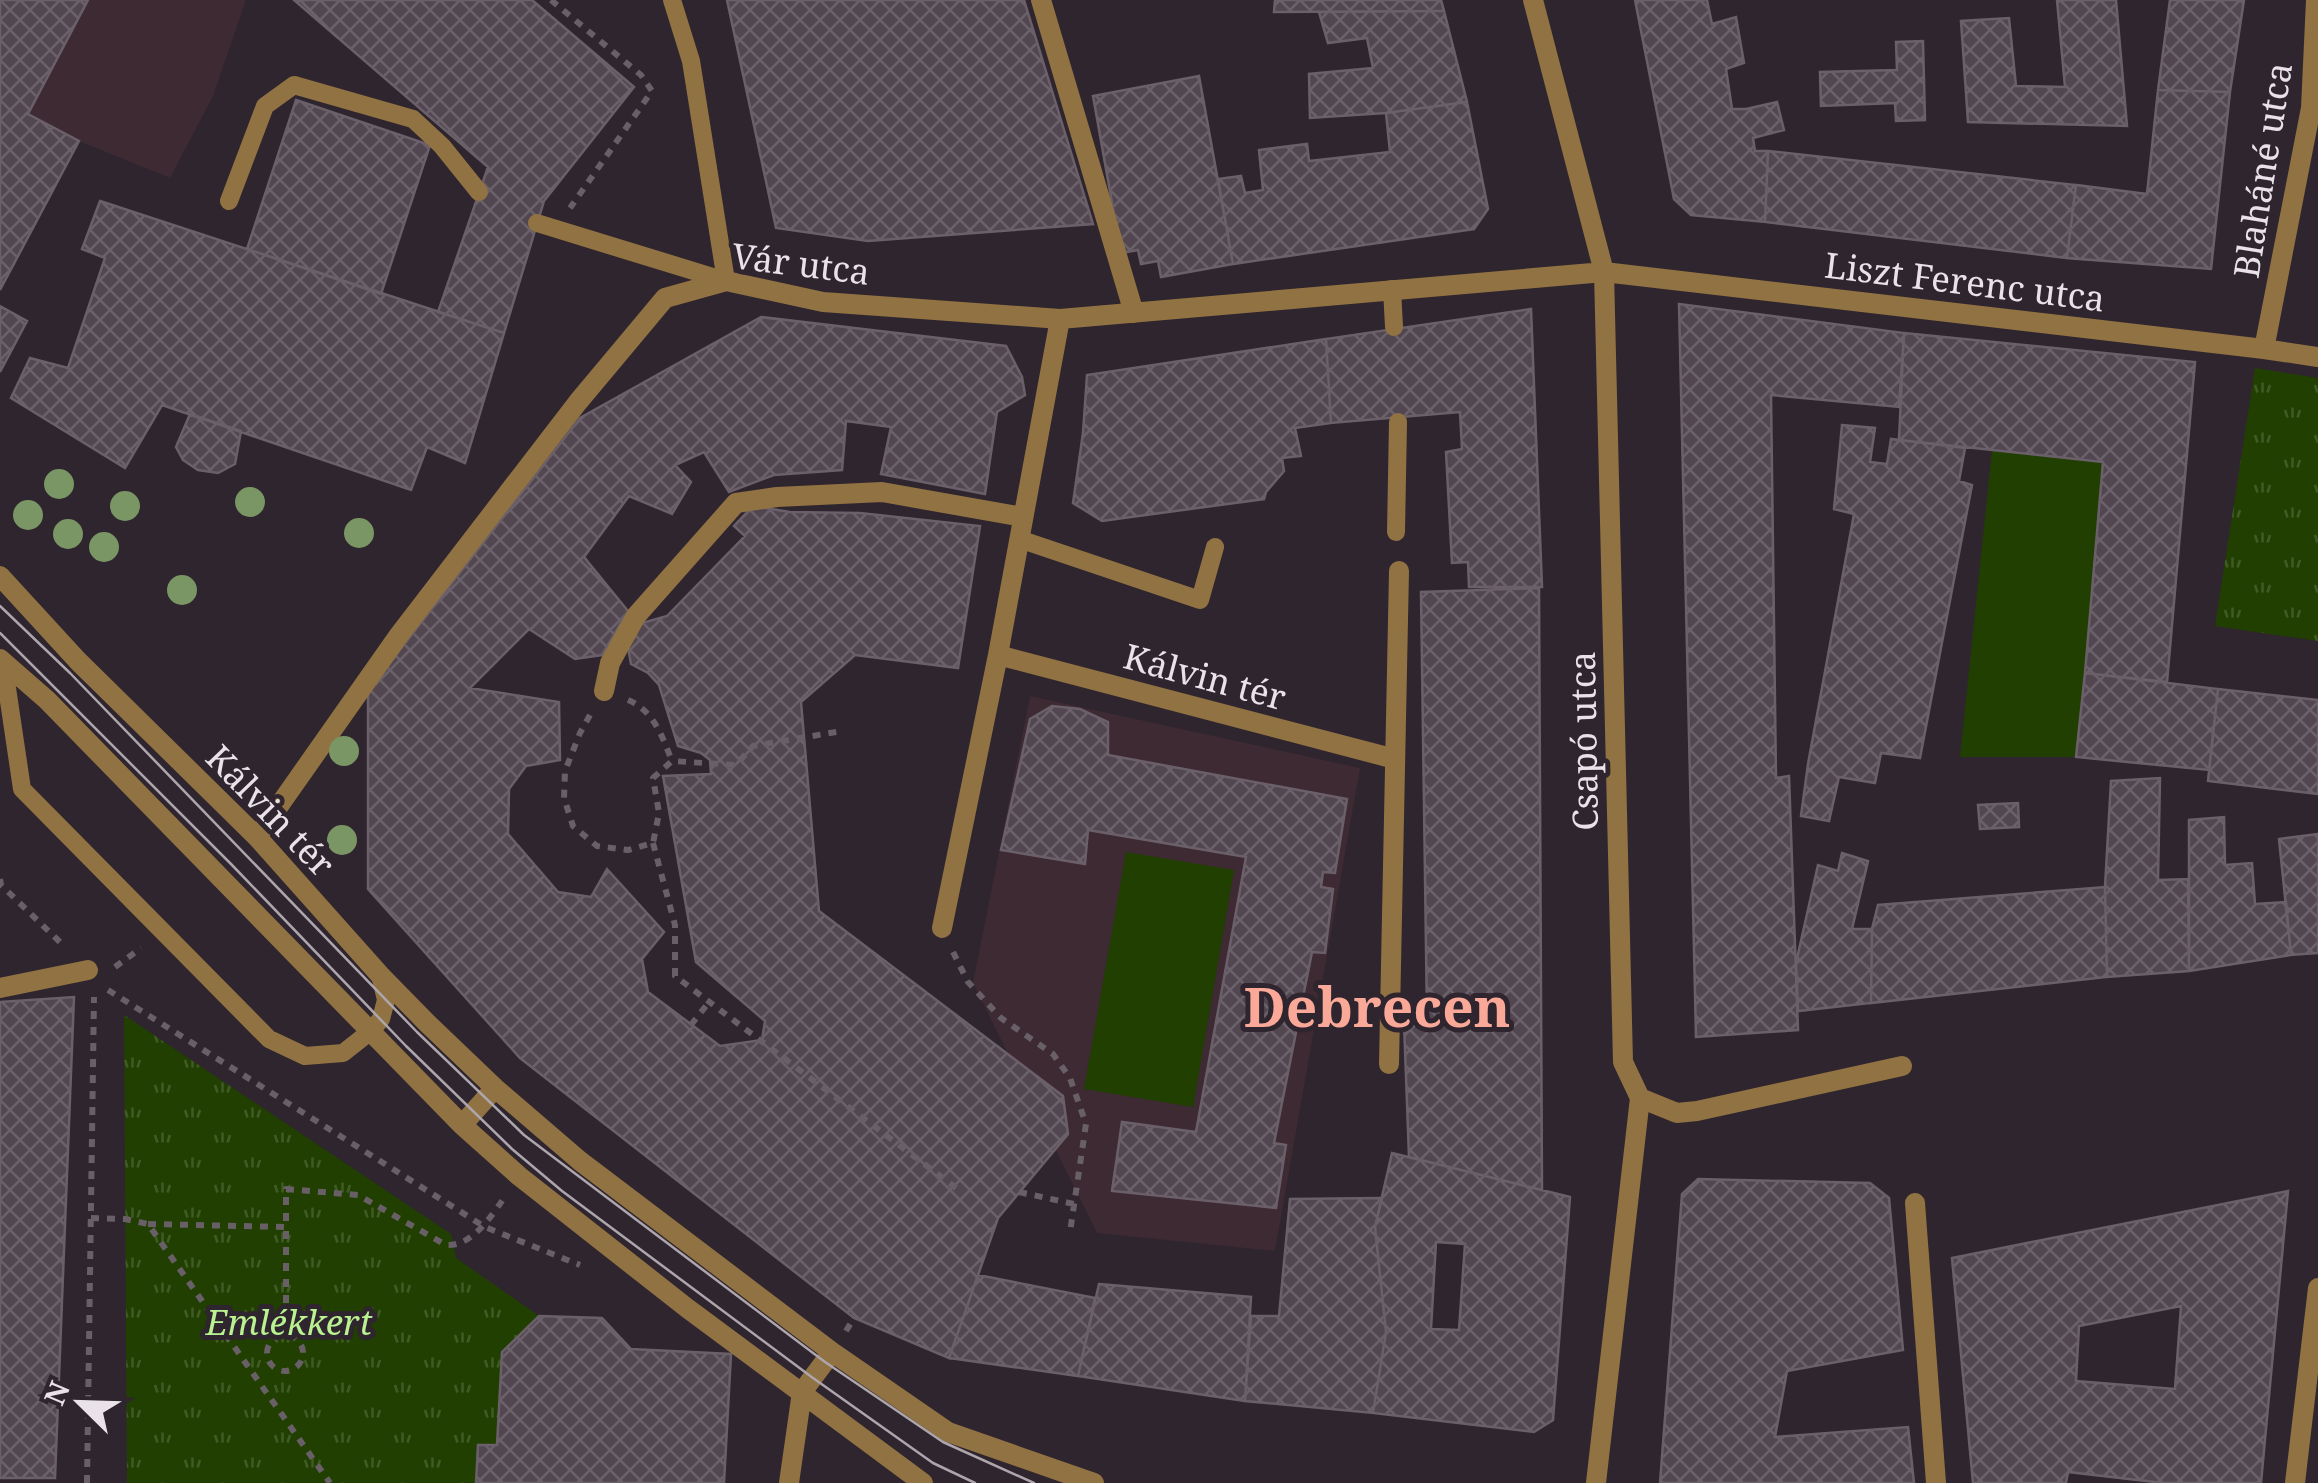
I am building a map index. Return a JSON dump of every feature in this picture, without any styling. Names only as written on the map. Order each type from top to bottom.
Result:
[{"type":"street","points":[[1041,0],[1134,312]]},
{"type":"street","name":"Csapó utca","points":[[1534,0],[1604,272],[1623,1062],[1640,1098],[1596,1483]]},
{"type":"street","name":"Blaháné utca","points":[[2264,349],[2311,108],[2316,0]]},
{"type":"street","name":"Vár utca","points":[[257,838],[399,635],[578,402],[665,298],[726,281],[823,302],[1060,319],[1604,272]]},
{"type":"street","name":"Liszt Ferenc utca","points":[[1604,272],[2318,357]]},
{"type":"street","points":[[942,928],[998,655],[1060,319]]},
{"type":"street","points":[[604,691],[610,662],[636,616],[736,503],[882,492],[1022,517]]},
{"type":"street","points":[[1389,1064],[1398,571]]},
{"type":"street","name":"Kálvin tér","points":[[0,576],[78,661],[257,838],[380,975],[495,1088],[580,1160],[832,1352],[948,1432],[1094,1483]]},
{"type":"street","name":"Kálvin tér","points":[[998,655],[1395,759]]},
{"type":"street","points":[[1,660],[47,700],[462,1125],[519,1176],[687,1308],[922,1483]]},
{"type":"street","points":[[0,988],[98,971]]},
{"type":"street","points":[[1640,1098],[1677,1113],[1697,1111],[1902,1066]]},
{"type":"street","points":[[462,1125],[495,1088]]},
{"type":"street","points":[[1915,1202],[1936,1483]]},
{"type":"street","points":[[2296,1483],[2317,1302]]},
{"type":"street","points":[[789,1483],[802,1392],[832,1352]]},
{"type":"lane","points":[[546,226],[726,281],[690,61],[672,0]]},
{"type":"lane","points":[[228,200],[265,106],[294,85],[412,120],[442,146],[480,192]]},
{"type":"lane","points":[[1392,289],[1394,326]]},
{"type":"lane","points":[[1396,532],[1398,422]]},
{"type":"lane","points":[[1019,539],[1200,600],[1215,547]]},
{"type":"lane","points":[[1,660],[22,789],[268,1040],[305,1056],[343,1053],[382,1019],[386,1000],[380,975]]},
{"type":"path","points":[[546,226],[652,92],[641,75],[551,0]]},
{"type":"path","points":[[653,843],[628,850],[597,846],[572,826],[564,798],[564,771],[604,691],[640,705],[659,727],[672,761]]},
{"type":"path","points":[[842,731],[754,746],[736,765],[672,761],[653,778],[659,813],[653,843],[675,925],[675,976],[956,1188]]},
{"type":"path","points":[[0,879],[1,885],[98,971],[162,932]]},
{"type":"path","points":[[942,928],[968,982],[1002,1018],[1054,1054],[1070,1078],[1086,1124],[1070,1232]]},
{"type":"path","points":[[87,1483],[94,982],[485,1226],[596,1271]]},
{"type":"path","points":[[691,1025],[709,1002]]},
{"type":"path","points":[[286,1335],[286,1189],[358,1196],[454,1246],[485,1226],[519,1176]]},
{"type":"path","points":[[1019,1192],[1074,1204]]},
{"type":"path","points":[[91,1218],[148,1224],[286,1227]]},
{"type":"path","points":[[148,1224],[330,1483]]},
{"type":"path","points":[[286,1335],[298,1340],[303,1354],[297,1366],[284,1370],[272,1364],[267,1352],[273,1340],[286,1335]]},
{"type":"shaded area","points":[[0,0],[246,0],[213,96],[170,178],[79,141],[0,290]]},
{"type":"shaded area","points":[[1030,696],[1360,768],[1275,1251],[1097,1233],[973,983]]},
{"type":"green space","points":[[2255,368],[2318,378],[2318,641],[2215,626]]},
{"type":"green space","points":[[1992,450],[2103,462],[2076,757],[1960,757]]},
{"type":"green space","points":[[1126,852],[1234,870],[1193,1107],[1084,1089]]},
{"type":"green space","name":"Emlékkert","points":[[124,1015],[451,1234],[456,1258],[539,1316],[502,1352],[497,1445],[478,1445],[476,1483],[127,1483]]},
{"type":"building","points":[[0,0],[88,0],[28,114],[79,141],[0,290]]},
{"type":"building","points":[[294,0],[532,0],[634,87],[544,201],[504,333],[438,312],[488,167]]},
{"type":"building","points":[[727,0],[1024,0],[1093,224],[868,241],[776,228]]},
{"type":"building","points":[[1275,0],[1441,0],[1444,11],[1274,12]]},
{"type":"building","points":[[1635,0],[1707,0],[1712,24],[1736,17],[1744,63],[1726,69],[1732,109],[1777,102],[1784,130],[1753,138],[1755,151],[1768,151],[1765,222],[1691,215],[1674,199]]},
{"type":"building","points":[[2057,0],[2116,0],[2127,126],[1968,122],[1961,21],[2009,18],[2016,86],[2065,87]]},
{"type":"building","points":[[2170,0],[2244,0],[2230,92],[2158,90]]},
{"type":"building","points":[[1444,11],[1467,102],[1310,118],[1309,74],[1373,68],[1367,38],[1328,43],[1319,12]]},
{"type":"building","points":[[1923,41],[1925,120],[1896,121],[1895,103],[1821,106],[1820,72],[1897,70],[1896,42]]},
{"type":"building","points":[[1199,76],[1233,264],[1161,277],[1158,261],[1141,264],[1138,250],[1121,253],[1093,96]]},
{"type":"building","points":[[2158,90],[2230,92],[2211,269],[2067,258],[2076,185],[2147,194]]},
{"type":"building","points":[[296,100],[430,145],[381,294],[247,249]]},
{"type":"building","points":[[1467,102],[1488,209],[1474,229],[1233,264],[1218,179],[1241,176],[1245,193],[1263,190],[1259,150],[1307,144],[1309,161],[1390,152],[1386,113]]},
{"type":"building","points":[[1768,151],[2076,185],[2067,258],[1765,222]]},
{"type":"building","points":[[100,201],[504,333],[465,463],[427,447],[411,490],[162,405],[125,468],[11,398],[30,358],[68,368],[105,258],[82,249]]},
{"type":"building","points":[[1679,304],[1904,333],[1899,407],[1771,395],[1776,778],[1789,776],[1798,1030],[1696,1037]]},
{"type":"building","points":[[0,306],[27,321],[0,372]]},
{"type":"building","points":[[1531,309],[1542,587],[1469,587],[1468,562],[1452,563],[1446,452],[1462,449],[1460,412],[1331,423],[1326,339]]},
{"type":"building","points":[[761,317],[1006,346],[1022,377],[1025,395],[997,412],[985,494],[881,474],[891,427],[846,421],[842,470],[774,475],[729,492],[704,452],[675,465],[691,482],[672,514],[629,496],[584,557],[628,611],[602,655],[575,659],[529,629],[470,688],[559,702],[560,760],[526,766],[509,789],[508,834],[558,892],[591,897],[607,869],[664,932],[642,959],[648,992],[720,1046],[762,1040],[765,1021],[696,962],[663,776],[711,774],[710,760],[678,746],[659,685],[631,664],[627,642],[642,623],[667,616],[745,536],[734,526],[753,506],[980,526],[958,668],[855,655],[801,702],[819,911],[1063,1096],[1068,1134],[998,1218],[949,1358],[854,1318],[520,1058],[368,889],[368,691],[580,418]]},
{"type":"building","points":[[1904,333],[2195,362],[2167,682],[2085,673],[2103,462],[1899,440]]},
{"type":"building","points":[[1326,339],[1331,423],[1295,428],[1301,456],[1282,458],[1284,471],[1264,499],[1102,521],[1073,503],[1087,375]]},
{"type":"building","points":[[190,414],[241,431],[235,464],[218,473],[198,470],[183,460],[176,447]]},
{"type":"building","points":[[1842,425],[1875,428],[1870,462],[1887,464],[1891,439],[1965,448],[1959,481],[1972,485],[1920,758],[1881,753],[1875,783],[1839,777],[1829,821],[1801,816],[1854,514],[1834,509]]},
{"type":"building","points":[[1539,588],[1542,1190],[1409,1157],[1404,1023],[1427,1019],[1421,592]]},
{"type":"building","points":[[2085,673],[2218,689],[2209,770],[2076,757]]},
{"type":"building","points":[[2218,689],[2318,700],[2318,794],[2208,781]]},
{"type":"building","points":[[1052,706],[1080,709],[1108,722],[1108,755],[1347,799],[1335,873],[1323,872],[1321,887],[1333,889],[1325,953],[1312,952],[1274,1143],[1286,1145],[1276,1208],[1112,1191],[1122,1122],[1196,1132],[1246,857],[1088,830],[1085,864],[1001,850],[1030,719]]},
{"type":"building","points":[[2160,778],[2158,880],[2188,879],[2189,971],[2107,977],[2105,887],[2111,781]]},
{"type":"building","points":[[2018,803],[2019,827],[1980,829],[1978,805]]},
{"type":"building","points":[[2224,817],[2225,865],[2252,863],[2255,904],[2286,902],[2291,955],[2189,971],[2189,820]]},
{"type":"building","points":[[2318,834],[2318,953],[2291,955],[2279,839]]},
{"type":"building","points":[[1842,853],[1868,861],[1852,929],[1872,929],[1871,1003],[1798,1011],[1796,963],[1818,865],[1838,871]]},
{"type":"building","points":[[2105,887],[2107,977],[1871,1003],[1872,929],[1878,905]]},
{"type":"building","points":[[74,997],[55,1478],[0,1478],[0,1002]]},
{"type":"building","points":[[1392,1153],[1570,1197],[1553,1420],[1534,1432],[1373,1413],[1386,1332],[1375,1227]],"holes":[[[1436,1242],[1465,1244],[1459,1330],[1431,1329]]]},
{"type":"building","points":[[1698,1179],[1870,1183],[1889,1198],[1903,1350],[1787,1371],[1775,1437],[1908,1427],[1914,1483],[1660,1483],[1682,1194]]},
{"type":"building","points":[[2288,1191],[2261,1483],[2163,1483],[2068,1472],[2066,1483],[1973,1483],[1952,1258]],"holes":[[[2181,1306],[2175,1389],[2076,1381],[2079,1326]]]},
{"type":"building","points":[[1382,1198],[1375,1227],[1386,1332],[1373,1413],[1245,1401],[1251,1316],[1279,1316],[1290,1199]]},
{"type":"building","points":[[978,1275],[1095,1298],[1078,1376],[949,1358]]},
{"type":"building","points":[[1099,1284],[1251,1297],[1245,1401],[1078,1376]]},
{"type":"building","points":[[539,1316],[602,1318],[631,1349],[731,1354],[724,1483],[476,1483],[478,1445],[497,1445],[502,1352]]},
{"type":"tram line","points":[[0,606],[70,673],[417,1032],[524,1135],[825,1362],[943,1442],[1034,1483]]},
{"type":"tram line","points":[[0,633],[512,1149],[562,1191],[813,1378],[933,1463],[975,1483]]},
{"type":"district","name":"Debrecen","points":[[1377,1005]]}]
